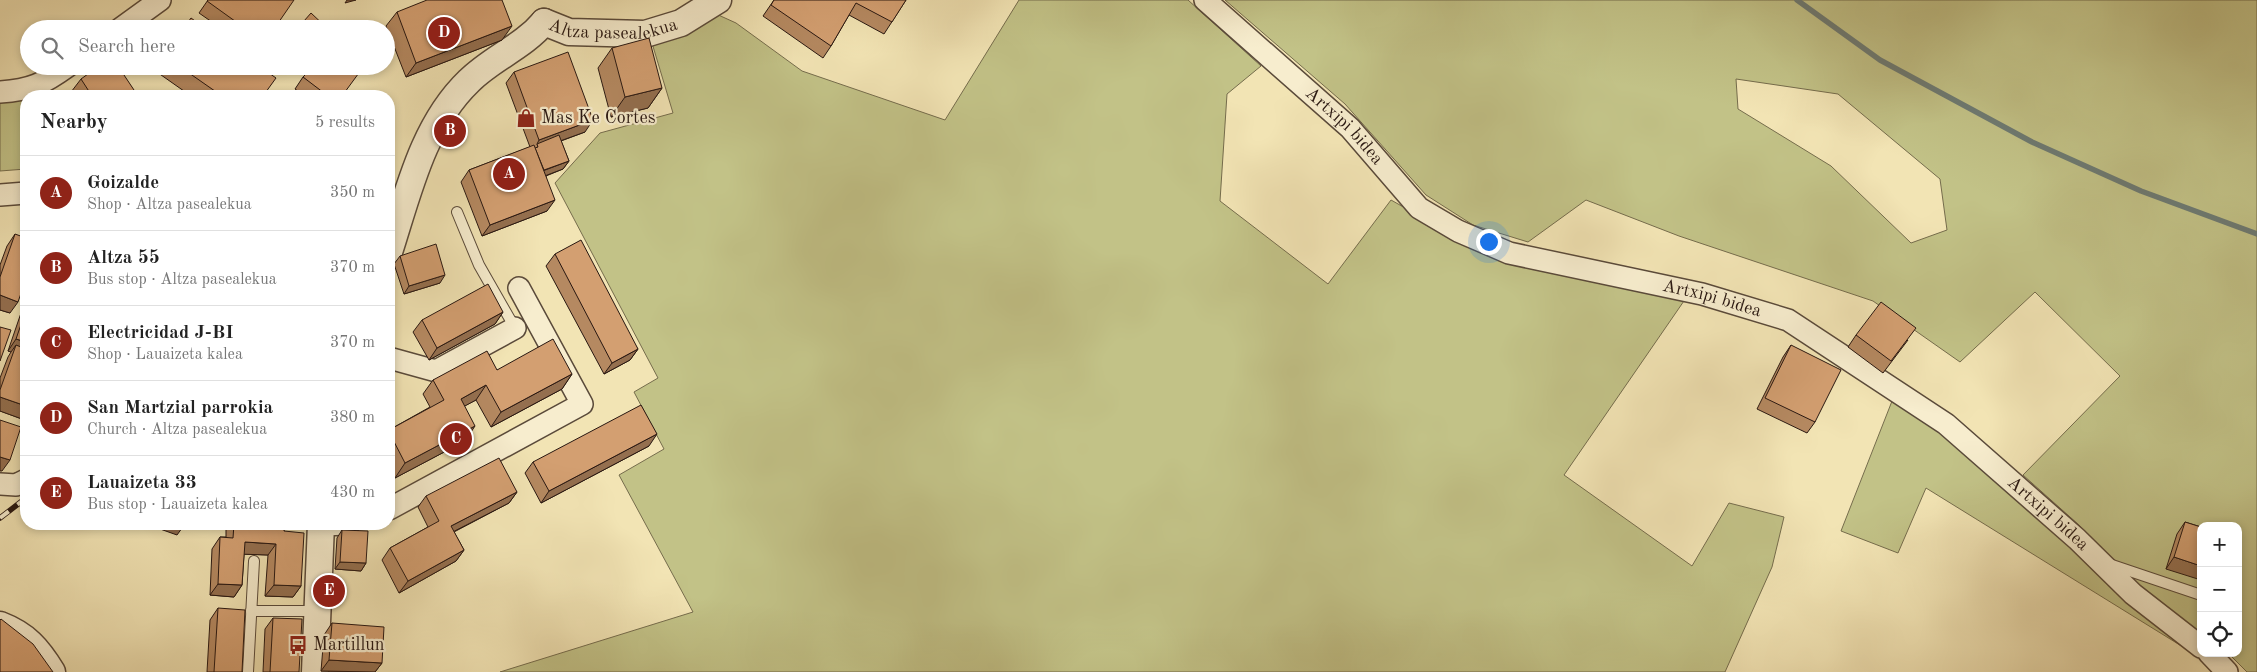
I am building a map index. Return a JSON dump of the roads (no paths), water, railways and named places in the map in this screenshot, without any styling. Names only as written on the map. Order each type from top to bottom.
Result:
[{"type":"street","points":[[132,20],[160,0]]},
{"type":"street","name":"Altza pasealekua","points":[[395,233],[426,146],[447,105],[470,79],[531,37],[543,11],[569,32],[645,34],[681,23],[718,0]]},
{"type":"street","name":"Artxipi bidea","points":[[1205,0],[1350,128],[1419,208],[1458,231],[1509,253],[1702,294],[1788,320],[1946,424],[2101,561],[2133,594],[2197,644]]},
{"type":"street","points":[[26,90],[42,84],[55,75]]},
{"type":"street","points":[[0,92],[20,91]]},
{"type":"street","points":[[0,194],[20,193]]},
{"type":"street","points":[[395,506],[582,404],[519,288]]},
{"type":"street","points":[[395,360],[436,371],[515,328]]},
{"type":"street","points":[[0,484],[20,482]]},
{"type":"street","points":[[315,672],[321,530]]},
{"type":"street","points":[[0,625],[14,631],[39,650],[52,672]]},
{"type":"lane","points":[[457,212],[479,265],[515,328]]},
{"type":"lane","points":[[2101,561],[2197,594]]},
{"type":"lane","points":[[248,672],[254,562]]},
{"type":"lane","points":[[251,611],[316,611]]},
{"type":"waterway","points":[[1797,0],[1880,60],[2032,142],[2141,191],[2257,234]]},
{"type":"railway","points":[[0,518],[20,503]]},
{"type":"place","name":"San Martzial parrokia","points":[[444,33]]},
{"type":"place","name":"Mas Ke Cortes","points":[[526,118]]},
{"type":"place","name":"Altza 55","points":[[450,131]]},
{"type":"place","name":"Goizalde","points":[[509,174]]},
{"type":"place","name":"Electricidad J-BI","points":[[456,439]]},
{"type":"place","name":"Lauaizeta 33","points":[[329,591]]},
{"type":"place","name":"Martillun","points":[[298,645]]}]
